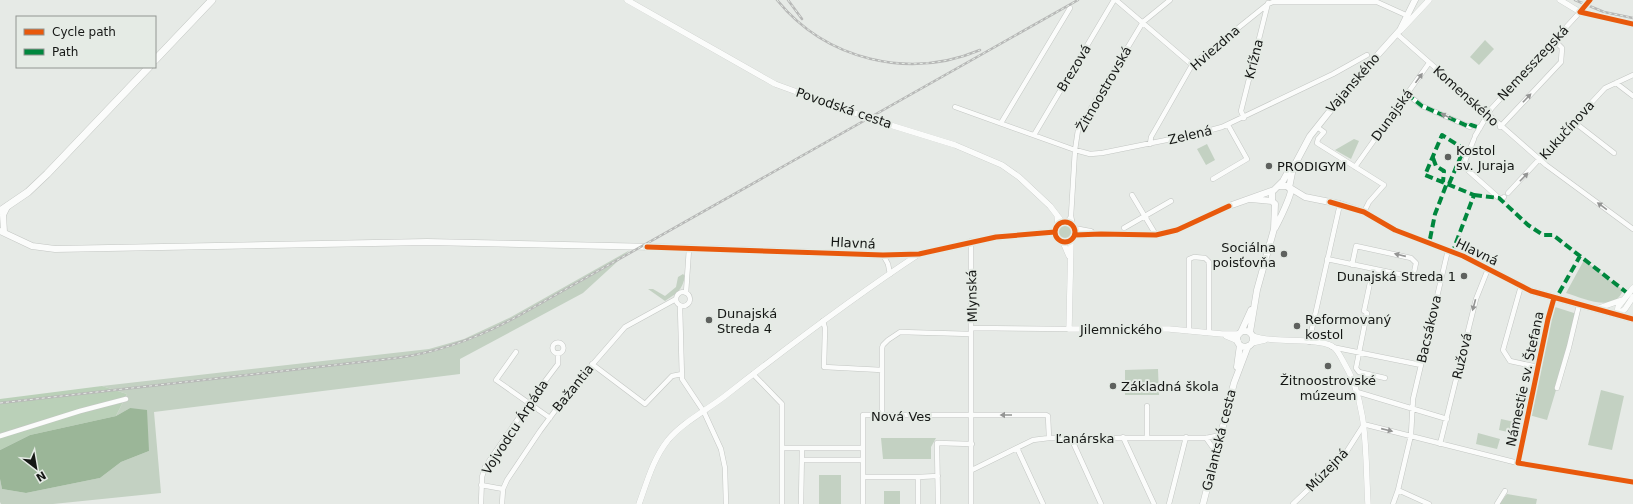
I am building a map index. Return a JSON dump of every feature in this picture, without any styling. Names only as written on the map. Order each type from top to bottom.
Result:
[{"type":"main road","points":[[156,59],[212,0]]},
{"type":"main road","name":"Vajanského","points":[[1293,168],[1317,127],[1349,87],[1399,32],[1415,0]]},
{"type":"main road","points":[[1,230],[3,209],[28,192],[47,174],[148,68]]},
{"type":"main road","points":[[1274,229],[1274,202],[1271,196],[1289,170],[1293,168]]},
{"type":"main road","points":[[1255,302],[1240,333],[1252,334],[1255,302],[1274,229],[1288,201],[1293,168]]},
{"type":"main road","points":[[1073,233],[1063,242],[1057,238],[1056,232],[1063,224],[1073,233],[1156,235],[1177,230],[1229,206],[1284,186],[1305,197]]},
{"type":"main road","points":[[1251,199],[1281,204],[1305,197]]},
{"type":"main road","name":"Hlavná","points":[[1305,197],[1340,204],[1364,212],[1395,230],[1448,250],[1521,286],[1554,298],[1633,319]]},
{"type":"main road","name":"Hlavná","points":[[1,230],[28,245],[55,249],[427,242],[620,246],[883,255],[919,254],[971,241],[1014,235],[1056,232]]},
{"type":"main road","name":"Galantská cesta","points":[[1203,504],[1236,376],[1240,333]]},
{"type":"main road","name":"Galantská cesta","points":[[1236,376],[1250,344],[1252,334]]},
{"type":"main road","points":[[1239,343],[1250,344]]},
{"type":"street","name":"Povodská cesta","points":[[627,0],[775,84],[874,120],[954,144],[1002,165],[1019,177],[1050,206],[1063,224]]},
{"type":"street","points":[[1115,0],[1143,22],[1192,65]]},
{"type":"street","name":"Brezová","points":[[1034,135],[1115,0]]},
{"type":"street","name":"Žitnoostrovská","points":[[1073,233],[1071,217],[1075,150],[1078,130],[1143,22],[1170,0]]},
{"type":"street","points":[[1399,32],[1429,0]]},
{"type":"street","points":[[1560,0],[1580,12],[1633,24]]},
{"type":"street","points":[[1580,12],[1590,0]]},
{"type":"street","points":[[1269,2],[1377,2],[1408,16]]},
{"type":"street","name":"Hviezdna","points":[[1150,144],[1150,137],[1192,65],[1269,2]]},
{"type":"street","name":"Krížna","points":[[1244,118],[1241,111],[1269,2]]},
{"type":"street","points":[[1001,123],[1070,8]]},
{"type":"street","name":"Nemesszegská","points":[[1504,196],[1463,166],[1474,137],[1487,114],[1580,12]]},
{"type":"street","name":"Komenského","points":[[1399,32],[1430,63],[1500,127],[1540,160],[1633,229]]},
{"type":"street","points":[[1500,127],[1561,62],[1562,48],[1554,40]]},
{"type":"street","name":"Zelená","points":[[954,107],[1075,150],[1090,154],[1102,153],[1196,134],[1228,124],[1244,118],[1367,55]]},
{"type":"street","name":"Dunajská","points":[[1355,167],[1430,63]]},
{"type":"street","name":"Kukučínova","points":[[1504,196],[1540,160],[1605,88],[1633,76]]},
{"type":"street","points":[[1616,83],[1633,96]]},
{"type":"street","points":[[1407,94],[1422,106],[1470,127],[1471,125],[1480,128]]},
{"type":"street","points":[[1574,122],[1614,153]]},
{"type":"street","points":[[1213,180],[1247,159],[1228,124]]},
{"type":"street","points":[[1317,127],[1324,132],[1318,138],[1318,143],[1384,186],[1369,202],[1364,212]]},
{"type":"street","points":[[1132,195],[1156,235]]},
{"type":"street","points":[[1124,228],[1171,201]]},
{"type":"street","points":[[1309,342],[1340,204]]},
{"type":"street","points":[[1063,224],[1071,217]]},
{"type":"street","name":"Jilemnického","points":[[1073,233],[1070,257],[1069,329],[1141,328],[1222,334],[1240,333]]},
{"type":"street","name":"Mlynská","points":[[971,241],[971,328],[1069,329]]},
{"type":"street","name":"Jilemnického","points":[[1063,242],[1070,257]]},
{"type":"street","points":[[1327,259],[1352,265],[1413,277],[1416,262],[1411,258],[1356,246],[1352,265]]},
{"type":"street","points":[[680,306],[685,306],[689,303],[690,299],[686,293],[689,249]]},
{"type":"street","name":"Bacsákova","points":[[1393,504],[1398,490],[1411,435],[1411,410],[1448,250]]},
{"type":"street","points":[[639,504],[650,474],[667,441],[682,427],[704,412],[823,320],[919,254]]},
{"type":"street","points":[[883,255],[888,264],[890,274]]},
{"type":"street","points":[[1189,331],[1189,260],[1194,257],[1205,258],[1209,262],[1210,333]]},
{"type":"street","name":"Ružová","points":[[1440,444],[1476,299],[1488,269]]},
{"type":"street","points":[[1371,278],[1364,311],[1367,313],[1356,366],[1358,371],[1385,378]]},
{"type":"street","points":[[1521,286],[1504,346],[1504,353],[1510,361],[1538,367]]},
{"type":"street","points":[[1617,314],[1618,307],[1633,288]]},
{"type":"street","points":[[686,293],[680,293],[676,299],[680,306],[682,374],[686,386],[704,412],[724,460],[726,504]]},
{"type":"street","name":"Námestie sv. Štefana","points":[[1518,463],[1554,298]]},
{"type":"street","name":"Bažantia","points":[[502,504],[503,489],[550,418],[592,364],[625,328],[676,299]]},
{"type":"street","points":[[1596,309],[1624,300]]},
{"type":"street","points":[[1617,314],[1625,309],[1632,301]]},
{"type":"street","points":[[1557,388],[1570,348],[1579,304]]},
{"type":"street","points":[[823,320],[825,328],[824,367],[882,370]]},
{"type":"street","points":[[971,328],[971,504]]},
{"type":"street","points":[[882,416],[883,344],[900,332],[971,334]]},
{"type":"street","name":"Jilemnického","points":[[1222,334],[1239,343]]},
{"type":"street","points":[[1252,334],[1269,340]]},
{"type":"street","points":[[1250,344],[1269,340],[1309,342],[1421,365]]},
{"type":"street","points":[[1332,347],[1337,351],[1347,367],[1357,392],[1363,425],[1368,504]]},
{"type":"street","points":[[516,352],[496,380],[550,418]]},
{"type":"street","name":"Vojvodcu Árpáda","points":[[481,504],[481,485],[485,467],[529,402],[558,364],[558,353]]},
{"type":"street","points":[[592,364],[645,404],[672,376],[682,374]]},
{"type":"street","points":[[753,374],[782,404],[782,504]]},
{"type":"street","points":[[1357,392],[1411,410],[1447,419]]},
{"type":"street","points":[[0,436],[80,411],[126,399]]},
{"type":"street","points":[[1147,406],[1147,437]]},
{"type":"street","name":"Nová Ves","points":[[863,504],[863,416],[1040,415],[1048,416],[1049,438]]},
{"type":"street","points":[[1363,425],[1411,435],[1440,444],[1518,463],[1633,482]]},
{"type":"street","name":"Múzejná","points":[[1293,504],[1347,451],[1363,425]]},
{"type":"street","name":"Ľanárska","points":[[972,470],[1033,440],[1049,438],[1123,437],[1206,438],[1221,435]]},
{"type":"street","points":[[1123,437],[1154,504]]},
{"type":"street","points":[[1169,504],[1186,437]]},
{"type":"street","points":[[1070,438],[1102,504]]},
{"type":"street","points":[[1206,438],[1216,452]]},
{"type":"street","points":[[938,504],[937,443],[972,444]]},
{"type":"street","points":[[782,448],[863,448]]},
{"type":"street","points":[[800,448],[802,460],[801,504]]},
{"type":"street","points":[[1017,448],[1043,504]]},
{"type":"street","points":[[802,460],[863,460]]},
{"type":"street","points":[[918,476],[918,504]]},
{"type":"street","points":[[863,477],[938,476]]},
{"type":"street","points":[[481,485],[503,489]]},
{"type":"street","points":[[1398,490],[1429,504]]},
{"type":"street","points":[[1497,504],[1505,491]]},
{"type":"shaded area","points":[[1485,40],[1494,49],[1479,65],[1470,57]]},
{"type":"shaded area","points":[[1354,139],[1359,141],[1351,159],[1335,150]]},
{"type":"shaded area","points":[[1207,144],[1215,160],[1206,165],[1197,149]]},
{"type":"shaded area","points":[[1062,225],[1068,225],[1072,229],[1072,235],[1068,239],[1062,239],[1058,235],[1058,229]]},
{"type":"shaded area","points":[[630,250],[583,293],[460,359],[460,374],[154,412],[161,493],[53,504],[1,504],[0,502],[0,479],[2,489],[26,493],[100,478],[121,462],[149,451],[130,408],[116,416],[127,394],[102,386],[429,349],[464,339],[511,317]]},
{"type":"shaded area","points":[[1584,260],[1623,290],[1619,297],[1606,303],[1589,301],[1566,293]]},
{"type":"shaded area","points":[[683,274],[685,276],[681,288],[676,294],[665,301],[648,289],[653,289],[665,296],[676,287],[678,277]]},
{"type":"shaded area","points":[[1552,306],[1577,314],[1569,347],[1547,420],[1529,415]]},
{"type":"shaded area","points":[[1158,369],[1159,395],[1125,395],[1125,370]]},
{"type":"shaded area","points":[[102,386],[127,394],[116,416],[30,435],[0,450],[0,399]]},
{"type":"shaded area","points":[[1601,390],[1624,396],[1612,450],[1588,445]]},
{"type":"shaded area","points":[[130,408],[147,410],[149,451],[121,462],[100,478],[26,493],[2,489],[0,479],[0,450],[30,435],[116,416]]},
{"type":"shaded area","points":[[1501,419],[1519,423],[1517,434],[1499,430]]},
{"type":"shaded area","points":[[1478,433],[1500,439],[1497,449],[1476,444]]},
{"type":"shaded area","points":[[881,438],[936,438],[931,447],[931,459],[883,459]]},
{"type":"shaded area","points":[[819,475],[841,475],[841,504],[819,504]]},
{"type":"shaded area","points":[[884,491],[900,491],[900,504],[884,504]]},
{"type":"shaded area","points":[[1507,494],[1537,499],[1536,504],[1499,504]]},
{"type":"railway","points":[[777,0],[797,21],[819,37],[844,50],[870,59],[897,63],[925,63],[953,59],[980,50]]},
{"type":"railway","points":[[788,0],[802,19]]},
{"type":"railway","points":[[0,403],[396,358],[429,352],[475,337],[520,315],[1078,0]]},
{"type":"railway","points":[[1575,0],[1604,12],[1633,18]]},
{"type":"marked path","points":[[1407,94],[1422,106],[1470,127],[1471,125],[1480,128]]},
{"type":"marked path","points":[[1449,184],[1464,149],[1442,135],[1425,175],[1474,195],[1454,248]]},
{"type":"marked path","points":[[1433,158],[1436,166],[1444,171],[1443,182]]},
{"type":"marked path","points":[[1430,239],[1435,214],[1447,183]]},
{"type":"marked path","points":[[1474,195],[1499,198],[1528,225],[1543,235],[1553,235],[1626,292]]},
{"type":"marked path","points":[[1559,293],[1580,256]]},
{"type":"cycle path","points":[[1590,0],[1580,12],[1633,24]]},
{"type":"cycle path","points":[[1330,202],[1364,212],[1395,230],[1463,256],[1531,291],[1633,319]]},
{"type":"cycle path","points":[[1075,235],[1156,235],[1177,230],[1229,206]]},
{"type":"cycle path","points":[[1065,222],[1072,225],[1075,232],[1072,239],[1065,242],[1058,239],[1055,232],[1058,225],[1065,222]]},
{"type":"cycle path","points":[[647,247],[883,255],[919,254],[996,237],[1055,232]]},
{"type":"cycle path","points":[[1554,298],[1548,319],[1518,463],[1633,482]]},
{"type":"place","name":"Kostol sv. Juraja","points":[[1448,157]]},
{"type":"place","name":"PRODIGYM","points":[[1269,166]]},
{"type":"place","name":"Sociálna poisťovňa","points":[[1284,254]]},
{"type":"place","name":"Dunajská Streda 1","points":[[1464,276]]},
{"type":"place","name":"Dunajská Streda 4","points":[[709,320]]},
{"type":"place","name":"Reformovaný kostol","points":[[1297,326]]},
{"type":"place","name":"Žitnoostrovské múzeum","points":[[1328,366]]},
{"type":"place","name":"Základná škola","points":[[1113,386]]}]
